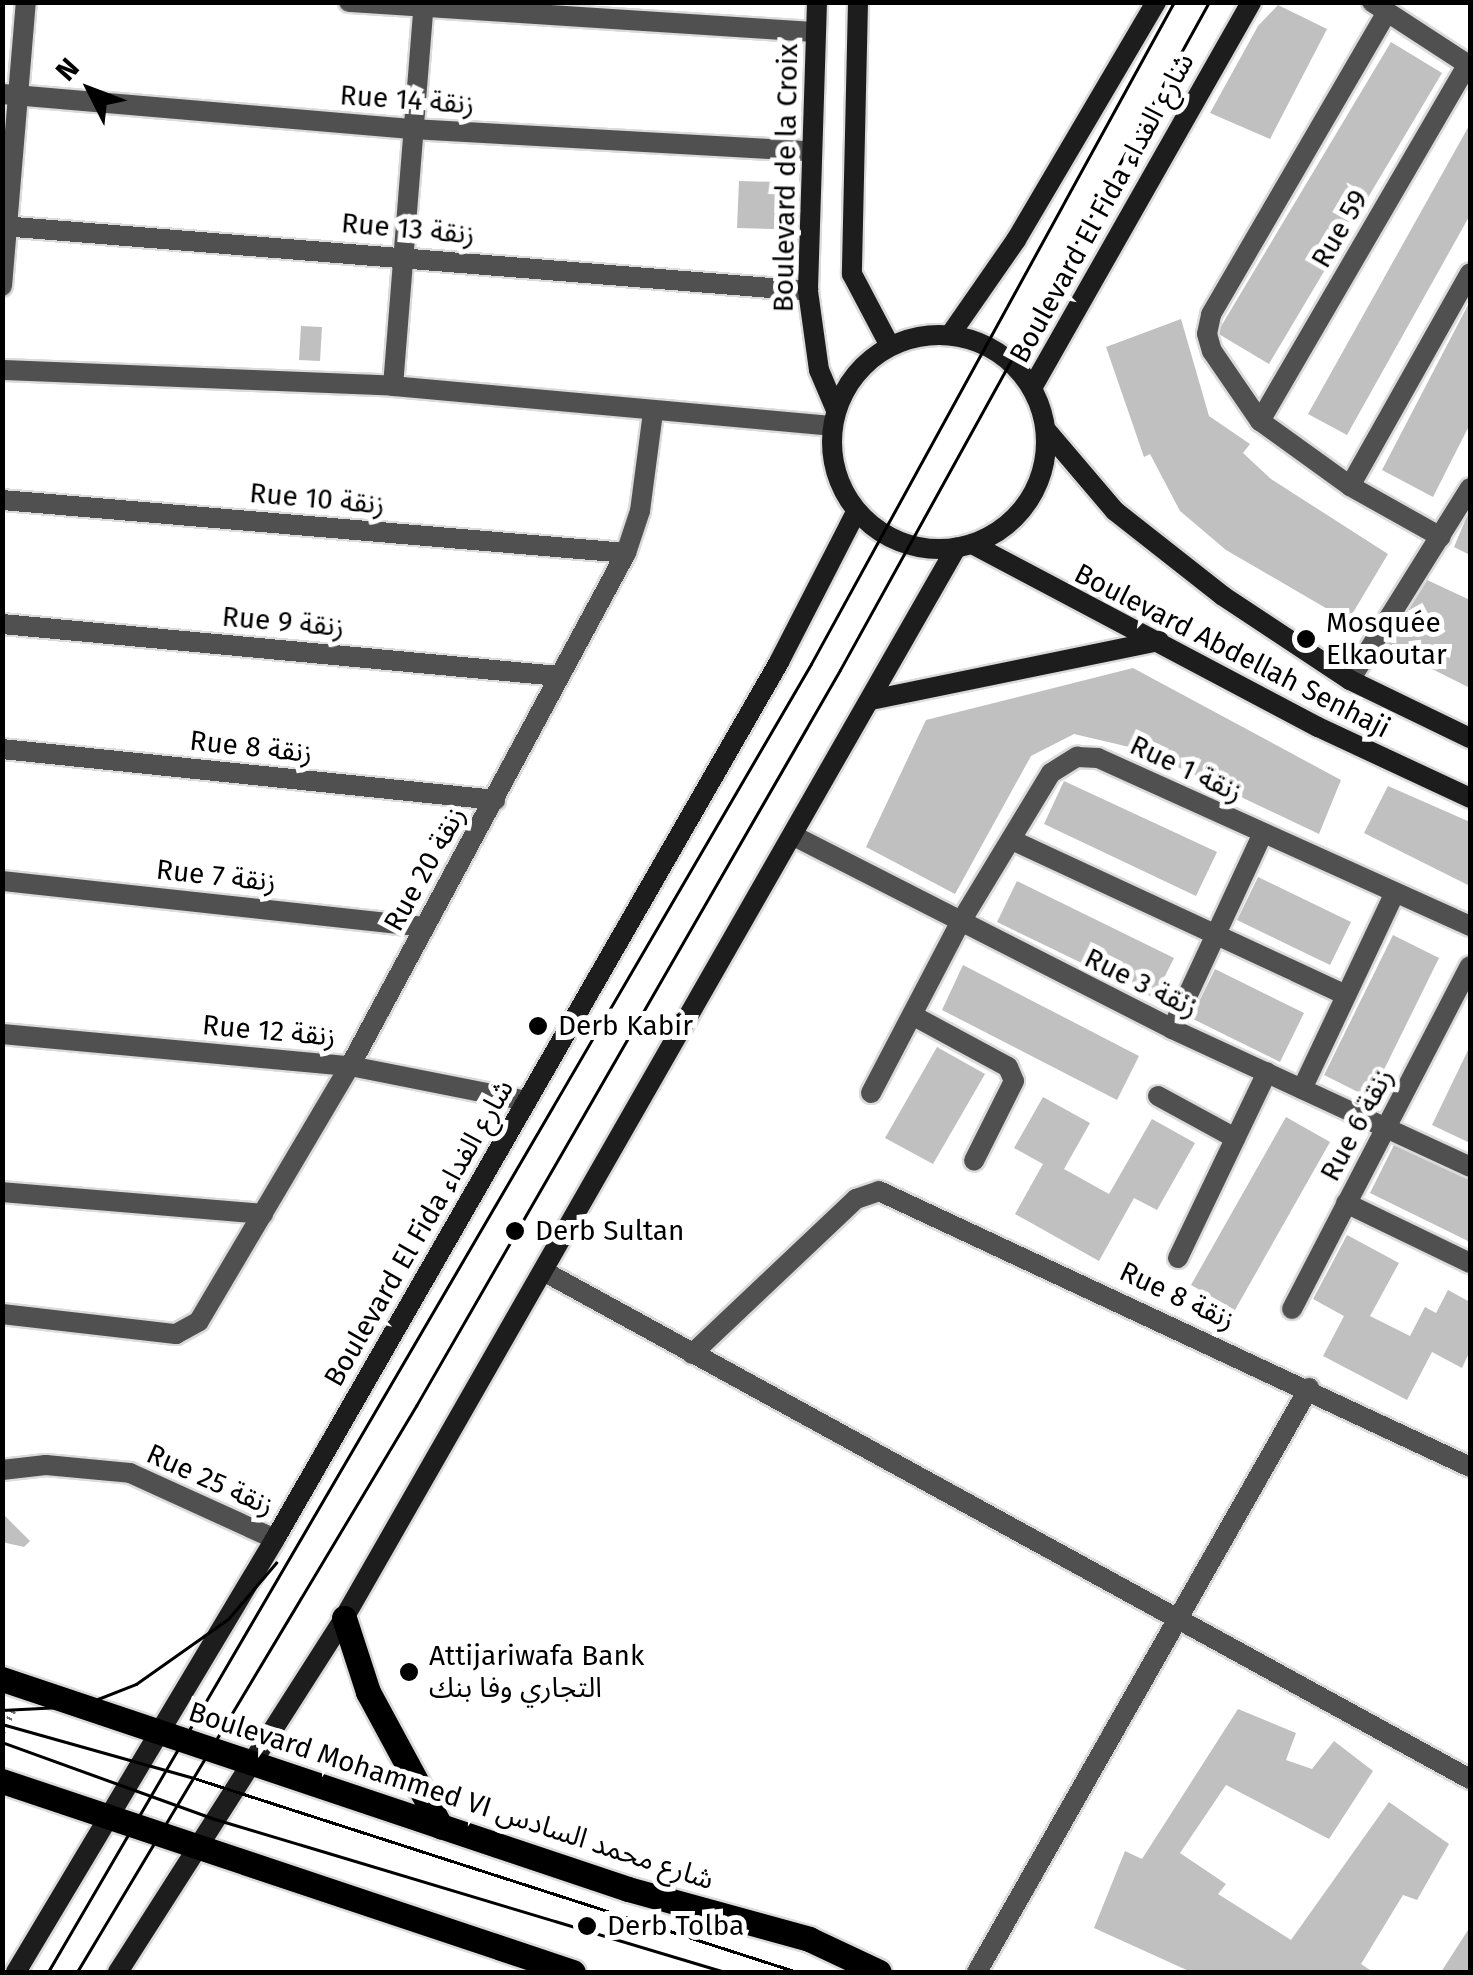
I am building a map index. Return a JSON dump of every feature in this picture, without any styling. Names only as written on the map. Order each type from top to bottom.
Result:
[{"type":"main road","name":"Boulevard de la Croix","points":[[817,2],[808,152],[808,292],[819,370],[834,418]]},
{"type":"main road","points":[[858,2],[852,274],[890,346]]},
{"type":"main road","name":"Boulevard El Fida شارع الفداء","points":[[950,335],[1016,240],[1156,2]]},
{"type":"main road","name":"Boulevard El Fida شارع الفداء","points":[[1032,388],[1250,2]]},
{"type":"main road","points":[[950,335],[1009,360],[1032,388],[1046,430],[1037,487],[998,532],[964,546],[909,546],[856,512],[840,486],[834,418],[866,362],[890,346],[950,335]]},
{"type":"main road","name":"Boulevard Abdellah Senhaji","points":[[1046,430],[1114,510],[1290,644],[1350,680],[1470,738]]},
{"type":"main road","name":"Boulevard El Fida شارع الفداء","points":[[16,1972],[275,1540],[779,662],[856,512]]},
{"type":"main road","points":[[118,1972],[344,1618],[871,700],[964,546]]},
{"type":"main road","name":"Boulevard Abdellah Senhaji","points":[[964,546],[1159,642],[1375,756],[1470,798]]},
{"type":"main road","points":[[871,700],[1159,642]]},
{"type":"main road","points":[[344,1618],[368,1692],[442,1827]]},
{"type":"main road","name":"Boulevard Mohammed VI شارع محمد السادس","points":[[2,1679],[628,1890],[809,1939],[879,1972]]},
{"type":"main road","points":[[2,1781],[194,1850],[572,1972]]},
{"type":"street","points":[[2,286],[10,95],[26,2]]},
{"type":"street","points":[[350,2],[814,32]]},
{"type":"street","points":[[393,386],[423,6]]},
{"type":"street","points":[[1441,537],[1350,486],[1260,420],[1212,351],[1211,315],[1379,7],[1469,65]]},
{"type":"street","name":"Rue 59","points":[[1260,420],[1469,65]]},
{"type":"street","name":"Rue 14 زنقة","points":[[10,95],[414,130],[808,152]]},
{"type":"street","name":"Rue 13 زنقة","points":[[6,226],[808,292]]},
{"type":"street","points":[[1350,486],[1470,273]]},
{"type":"street","points":[[2,370],[393,386],[653,412],[834,418]]},
{"type":"street","name":"Rue 20 زنقة","points":[[2,1314],[176,1334],[188,1330],[264,1214],[350,1066],[626,553],[640,511],[653,412]]},
{"type":"street","points":[[1350,680],[1470,488]]},
{"type":"street","name":"Rue 10 زنقة","points":[[2,500],[626,553]]},
{"type":"street","name":"Rue 9 زنقة","points":[[2,624],[558,676]]},
{"type":"street","name":"Rue 8 زنقة","points":[[2,749],[494,800]]},
{"type":"street","name":"Rue 1 زنقة","points":[[871,1093],[960,924],[1014,841],[1051,773],[1066,760],[1088,756],[1470,926]]},
{"type":"street","points":[[1172,1029],[1262,835]]},
{"type":"street","name":"Rue 3 زنقة","points":[[794,836],[1172,1029],[1470,1167]]},
{"type":"street","points":[[1014,841],[1346,995]]},
{"type":"street","name":"Rue 7 زنقة","points":[[2,880],[424,926]]},
{"type":"street","points":[[1302,1088],[1394,894]]},
{"type":"street","name":"Rue 6 زنقة","points":[[1292,1310],[1470,966]]},
{"type":"street","points":[[912,1015],[1008,1067],[1014,1082],[974,1162]]},
{"type":"street","name":"Rue 12 زنقة","points":[[2,1034],[350,1066],[527,1100]]},
{"type":"street","points":[[1178,1258],[1266,1072]]},
{"type":"street","points":[[1158,1096],[1236,1138]]},
{"type":"street","name":"Rue 8 زنقة","points":[[692,1354],[856,1199],[880,1191],[900,1196],[1470,1467]]},
{"type":"street","points":[[2,1192],[264,1214]]},
{"type":"street","points":[[1346,1203],[1470,1263]]},
{"type":"street","points":[[545,1272],[1178,1624],[1470,1779]]},
{"type":"street","points":[[977,1972],[1309,1388]]},
{"type":"street","name":"Rue 25 زنقة","points":[[2,1470],[46,1465],[130,1474],[275,1540]]},
{"type":"building","points":[[1278,5],[1327,29],[1270,139],[1210,113],[1258,26]]},
{"type":"building","points":[[1391,42],[1442,73],[1269,364],[1217,333]]},
{"type":"building","points":[[1470,124],[1470,215],[1347,435],[1308,414]]},
{"type":"building","points":[[739,181],[776,182],[774,229],[737,228]]},
{"type":"building","points":[[1470,301],[1470,424],[1433,497],[1382,470]]},
{"type":"building","points":[[1181,319],[1209,416],[1250,444],[1243,453],[1271,479],[1388,554],[1348,621],[1226,550],[1180,511],[1150,454],[1144,457],[1106,347]]},
{"type":"building","points":[[301,326],[322,327],[320,361],[299,360]]},
{"type":"building","points":[[1470,509],[1470,555],[1454,547]]},
{"type":"building","points":[[1425,579],[1470,600],[1470,688],[1380,643]]},
{"type":"building","points":[[1133,668],[1341,780],[1319,834],[1142,750],[1074,734],[1031,756],[955,894],[866,847],[926,720]]},
{"type":"building","points":[[1064,781],[1217,852],[1196,896],[1044,824]]},
{"type":"building","points":[[1388,786],[1470,822],[1470,886],[1364,833]]},
{"type":"building","points":[[1258,877],[1351,922],[1330,965],[1237,920]]},
{"type":"building","points":[[1017,881],[1174,958],[1154,998],[997,922]]},
{"type":"building","points":[[1393,935],[1439,958],[1370,1098],[1324,1075]]},
{"type":"building","points":[[963,965],[1139,1056],[1117,1100],[942,1010]]},
{"type":"building","points":[[1215,969],[1304,1013],[1280,1062],[1191,1018]]},
{"type":"building","points":[[1470,1046],[1470,1143],[1432,1125]]},
{"type":"building","points":[[937,1047],[985,1074],[933,1164],[885,1138]]},
{"type":"building","points":[[1043,1097],[1090,1123],[1064,1169],[1109,1194],[1152,1119],[1195,1143],[1157,1210],[1134,1198],[1099,1261],[1015,1214],[1043,1164],[1014,1148]]},
{"type":"building","points":[[1286,1117],[1330,1142],[1235,1310],[1191,1285]]},
{"type":"building","points":[[1397,1139],[1470,1174],[1470,1242],[1370,1193]]},
{"type":"building","points":[[1347,1235],[1399,1263],[1370,1316],[1410,1336],[1425,1307],[1436,1313],[1448,1290],[1470,1302],[1470,1351],[1462,1368],[1432,1352],[1407,1400],[1323,1356],[1344,1316],[1313,1299]]},
{"type":"building","points":[[2,1513],[30,1541],[24,1547],[2,1542]]},
{"type":"building","points":[[1238,1709],[1296,1733],[1286,1760],[1312,1769],[1334,1741],[1373,1771],[1329,1839],[1226,1785],[1180,1853],[1226,1884],[1218,1894],[1291,1940],[1389,1802],[1449,1844],[1417,1900],[1403,1895],[1361,1964],[1373,1972],[1191,1972],[1094,1928],[1125,1851],[1142,1859]]},
{"type":"building","points":[[1470,1927],[1470,1972],[1441,1972]]},
{"type":"tram line","points":[[48,1972],[811,664],[1174,2]]},
{"type":"tram line","points":[[77,1972],[416,1406],[840,670],[1209,2]]},
{"type":"tram line","points":[[2,1710],[80,1706],[136,1684],[228,1619],[276,1563]]},
{"type":"tram line","points":[[2,1724],[194,1778],[797,1972]]},
{"type":"tram line","points":[[2,1742],[215,1819],[725,1972]]},
{"type":"place","name":"Mosquée Elkaoutar","points":[[1306,639]]},
{"type":"place","name":"Derb Kabir","points":[[538,1026]]},
{"type":"place","name":"Derb Sultan","points":[[515,1231]]},
{"type":"place","name":"Attijariwafa Bank التجاري وفا بنك","points":[[409,1672]]},
{"type":"place","name":"Derb Tolba","points":[[587,1926]]}]
